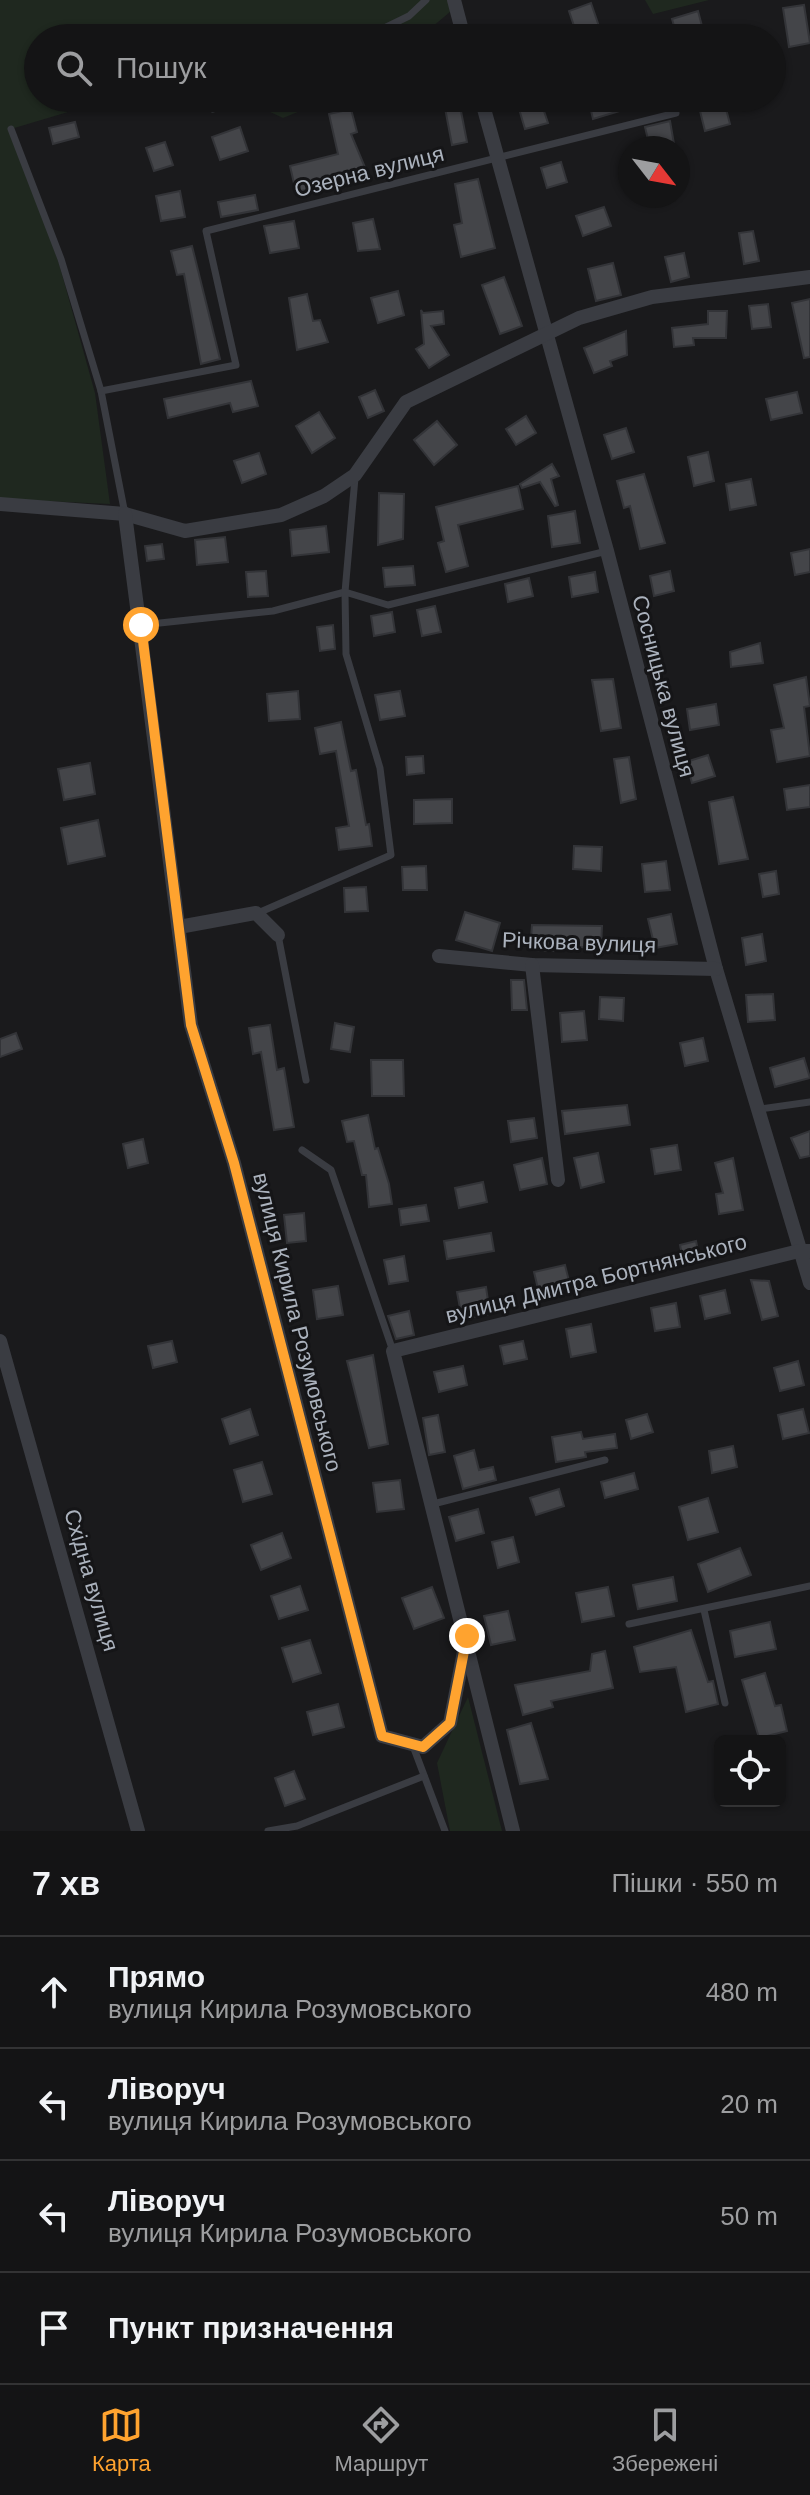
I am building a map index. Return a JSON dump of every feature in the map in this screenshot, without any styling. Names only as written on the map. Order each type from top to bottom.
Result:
[{"type":"street","points":[[454,0],[460,24]]},
{"type":"street","name":"Сосницька вулиця","points":[[485,112],[607,551],[716,969],[804,1251],[810,1283]]},
{"type":"street","points":[[0,504],[125,514],[185,531],[267,517],[324,496],[355,475],[406,402],[579,318],[652,297],[810,277]]},
{"type":"street","name":"вулиця Кирила Розумовського","points":[[125,514],[191,1025],[234,1163],[382,1736],[412,1744]]},
{"type":"street","points":[[179,927],[256,913],[278,935]]},
{"type":"street","name":"Річкова вулиця","points":[[439,956],[532,965],[716,969]]},
{"type":"street","points":[[532,965],[558,1180]]},
{"type":"street","name":"вулиця Дмитра Бортнянського","points":[[393,1351],[804,1251]]},
{"type":"street","name":"Східна вулиця","points":[[0,1341],[138,1831]]},
{"type":"street","points":[[393,1351],[467,1636],[513,1831]]},
{"type":"street","points":[[412,1744],[423,1747],[450,1723],[467,1636]]},
{"type":"lane","points":[[393,24],[409,16],[426,0]]},
{"type":"lane","name":"Озерна вулиця","points":[[101,391],[236,365],[206,231],[676,113]]},
{"type":"lane","points":[[11,129],[61,259],[101,391],[125,514]]},
{"type":"lane","points":[[256,913],[391,855],[380,768],[346,654],[345,592],[355,475]]},
{"type":"lane","points":[[141,625],[273,611],[345,592],[388,605],[607,551]]},
{"type":"lane","points":[[278,935],[306,1080]]},
{"type":"lane","points":[[760,1109],[810,1102]]},
{"type":"lane","points":[[302,1150],[331,1170],[393,1351]]},
{"type":"lane","points":[[433,1504],[605,1460]]},
{"type":"lane","points":[[629,1624],[810,1586]]},
{"type":"lane","points":[[704,1610],[725,1703]]},
{"type":"lane","points":[[412,1744],[445,1831]]},
{"type":"lane","points":[[268,1831],[297,1826],[424,1776]]},
{"type":"shaded area","points":[[0,0],[455,0],[457,6],[436,24],[24,24],[24,112],[68,112],[11,129],[58,260],[95,393],[110,504],[0,499]]},
{"type":"shaded area","points":[[645,0],[709,0],[653,14]]},
{"type":"shaded area","points":[[270,112],[298,112],[283,118]]},
{"type":"shaded area","points":[[468,1697],[502,1831],[450,1831],[437,1763]]},
{"type":"building","points":[[591,3],[598,24],[573,24],[569,11]]},
{"type":"building","points":[[804,5],[810,43],[789,47],[783,8]]},
{"type":"building","points":[[698,11],[701,24],[673,24],[672,19]]},
{"type":"building","points":[[352,112],[357,132],[351,134],[369,177],[296,192],[290,166],[338,154],[329,114]]},
{"type":"building","points":[[446,112],[461,112],[467,142],[452,145]]},
{"type":"building","points":[[520,112],[544,112],[548,123],[525,129]]},
{"type":"building","points":[[591,112],[616,112],[593,119]]},
{"type":"building","points":[[700,112],[727,112],[730,124],[705,131]]},
{"type":"building","points":[[670,121],[673,136],[647,136],[645,127]]},
{"type":"building","points":[[75,122],[79,137],[53,144],[49,128]]},
{"type":"building","points":[[240,127],[248,151],[220,160],[212,137]]},
{"type":"building","points":[[165,142],[173,165],[154,171],[146,148]]},
{"type":"building","points":[[561,162],[567,182],[547,188],[541,168]]},
{"type":"building","points":[[478,179],[495,248],[461,257],[454,225],[462,223],[455,184]]},
{"type":"building","points":[[180,191],[185,217],[161,221],[156,196]]},
{"type":"building","points":[[255,195],[258,210],[221,217],[218,202]]},
{"type":"building","points":[[604,207],[611,226],[583,236],[576,216]]},
{"type":"building","points":[[373,219],[380,249],[358,251],[353,223]]},
{"type":"building","points":[[294,221],[299,248],[270,253],[264,226]]},
{"type":"building","points":[[753,231],[759,261],[744,264],[739,233]]},
{"type":"building","points":[[192,246],[220,359],[201,364],[184,274],[177,275],[171,251]]},
{"type":"building","points":[[684,253],[689,277],[671,282],[665,257]]},
{"type":"building","points":[[613,263],[621,295],[596,301],[588,269]]},
{"type":"building","points":[[504,277],[522,326],[500,334],[482,285]]},
{"type":"building","points":[[398,291],[404,315],[378,323],[371,298]]},
{"type":"building","points":[[307,294],[313,321],[320,320],[328,342],[297,350],[289,298]]},
{"type":"building","points":[[810,299],[810,357],[804,358],[792,303]]},
{"type":"building","points":[[768,304],[771,327],[752,329],[749,306]]},
{"type":"building","points":[[421,310],[423,313],[443,311],[444,324],[431,326],[449,355],[429,368],[416,349],[424,344]]},
{"type":"building","points":[[708,311],[727,311],[726,338],[693,338],[694,345],[674,347],[672,328],[708,324]]},
{"type":"building","points":[[626,331],[627,355],[610,361],[612,366],[594,373],[584,348]]},
{"type":"building","points":[[251,381],[258,406],[233,412],[230,403],[168,418],[164,399]]},
{"type":"building","points":[[375,390],[384,411],[368,418],[359,397]]},
{"type":"building","points":[[797,392],[802,413],[771,420],[766,399]]},
{"type":"building","points":[[319,412],[335,438],[312,453],[296,426]]},
{"type":"building","points":[[526,416],[536,433],[516,445],[506,429]]},
{"type":"building","points":[[437,421],[457,445],[434,465],[414,440]]},
{"type":"building","points":[[626,428],[634,452],[612,459],[604,435]]},
{"type":"building","points":[[708,452],[714,481],[694,486],[688,457]]},
{"type":"building","points":[[259,453],[266,474],[242,483],[234,461]]},
{"type":"building","points":[[552,464],[559,476],[551,479],[558,505],[555,506],[540,482],[522,488],[520,484]]},
{"type":"building","points":[[644,474],[665,543],[640,549],[630,506],[624,508],[617,481]]},
{"type":"building","points":[[751,479],[756,505],[730,510],[726,484]]},
{"type":"building","points":[[518,486],[523,509],[458,525],[468,566],[446,572],[438,543],[444,541],[436,507]]},
{"type":"building","points":[[379,493],[404,494],[403,539],[378,545]]},
{"type":"building","points":[[575,511],[580,543],[552,547],[548,516]]},
{"type":"building","points":[[326,526],[329,552],[292,556],[290,530]]},
{"type":"building","points":[[225,537],[228,562],[197,565],[195,540]]},
{"type":"building","points":[[162,544],[164,559],[147,561],[145,546]]},
{"type":"building","points":[[810,549],[810,572],[795,575],[791,553]]},
{"type":"building","points":[[413,566],[415,585],[385,587],[383,568]]},
{"type":"building","points":[[266,571],[268,596],[248,597],[246,572]]},
{"type":"building","points":[[670,571],[674,591],[654,596],[650,576]]},
{"type":"building","points":[[595,572],[598,592],[572,597],[569,577]]},
{"type":"building","points":[[529,578],[533,596],[508,602],[505,584]]},
{"type":"building","points":[[435,606],[441,632],[422,636],[417,610]]},
{"type":"building","points":[[392,612],[395,632],[374,636],[371,616]]},
{"type":"building","points":[[333,625],[335,649],[320,651],[317,627]]},
{"type":"building","points":[[760,643],[763,663],[731,667],[730,652]]},
{"type":"building","points":[[806,677],[810,706],[804,707],[810,756],[777,762],[771,730],[784,728],[774,685]]},
{"type":"building","points":[[613,679],[621,728],[601,731],[592,680]]},
{"type":"building","points":[[298,691],[300,719],[269,721],[267,694]]},
{"type":"building","points":[[400,691],[405,716],[380,720],[375,695]]},
{"type":"building","points":[[716,704],[719,725],[690,730],[687,709]]},
{"type":"building","points":[[341,722],[351,771],[356,770],[372,846],[339,850],[336,828],[349,826],[336,751],[320,754],[315,728]]},
{"type":"building","points":[[708,755],[715,776],[692,783],[686,762]]},
{"type":"building","points":[[423,756],[424,773],[407,775],[406,757]]},
{"type":"building","points":[[629,757],[636,799],[621,803],[614,759]]},
{"type":"building","points":[[90,763],[95,794],[64,800],[58,769]]},
{"type":"building","points":[[810,785],[810,807],[787,810],[784,789]]},
{"type":"building","points":[[733,797],[748,859],[719,864],[709,802]]},
{"type":"building","points":[[452,799],[452,823],[414,824],[414,800]]},
{"type":"building","points":[[98,820],[105,856],[68,864],[61,828]]},
{"type":"building","points":[[574,846],[602,847],[601,871],[573,869]]},
{"type":"building","points":[[666,861],[670,890],[645,892],[642,864]]},
{"type":"building","points":[[426,866],[427,890],[403,890],[402,867]]},
{"type":"building","points":[[776,871],[779,894],[763,897],[759,874]]},
{"type":"building","points":[[366,887],[368,911],[345,912],[344,888]]},
{"type":"building","points":[[465,912],[500,923],[492,951],[456,940]]},
{"type":"building","points":[[671,914],[677,944],[655,948],[648,919]]},
{"type":"building","points":[[532,925],[602,926],[601,948],[555,946],[555,951],[530,950]]},
{"type":"building","points":[[762,934],[766,961],[746,965],[742,938]]},
{"type":"building","points":[[511,980],[524,980],[527,1010],[512,1010]]},
{"type":"building","points":[[773,994],[775,1020],[748,1022],[746,995]]},
{"type":"building","points":[[600,997],[624,998],[623,1021],[599,1019]]},
{"type":"building","points":[[584,1011],[587,1040],[562,1042],[560,1013]]},
{"type":"building","points":[[335,1023],[354,1027],[350,1052],[331,1049]]},
{"type":"building","points":[[270,1025],[277,1070],[284,1068],[294,1127],[274,1130],[261,1052],[253,1054],[249,1028]]},
{"type":"building","points":[[16,1033],[22,1049],[0,1057],[0,1039]]},
{"type":"building","points":[[703,1038],[708,1061],[685,1066],[680,1043]]},
{"type":"building","points":[[804,1058],[810,1078],[775,1087],[770,1068]]},
{"type":"building","points":[[371,1060],[403,1060],[404,1096],[372,1096]]},
{"type":"building","points":[[627,1105],[630,1125],[565,1134],[562,1111]]},
{"type":"building","points":[[368,1115],[392,1204],[369,1207],[366,1175],[362,1175],[354,1141],[347,1142],[342,1121]]},
{"type":"building","points":[[534,1118],[537,1138],[511,1142],[508,1121]]},
{"type":"building","points":[[810,1131],[810,1156],[800,1158],[791,1138]]},
{"type":"building","points":[[143,1139],[148,1163],[128,1168],[123,1144]]},
{"type":"building","points":[[677,1145],[681,1170],[655,1174],[651,1149]]},
{"type":"building","points":[[598,1153],[604,1182],[581,1188],[574,1158]]},
{"type":"building","points":[[542,1158],[547,1184],[520,1190],[514,1165]]},
{"type":"building","points":[[733,1158],[743,1210],[719,1214],[716,1194],[723,1193],[715,1163]]},
{"type":"building","points":[[483,1182],[487,1202],[459,1208],[455,1188]]},
{"type":"building","points":[[426,1205],[429,1221],[401,1225],[399,1209]]},
{"type":"building","points":[[304,1213],[306,1241],[287,1243],[284,1215]]},
{"type":"building","points":[[491,1233],[494,1251],[447,1259],[444,1241]]},
{"type":"building","points":[[696,1241],[700,1260],[684,1264],[680,1245]]},
{"type":"building","points":[[404,1256],[408,1281],[389,1284],[384,1260]]},
{"type":"building","points":[[565,1265],[570,1285],[539,1293],[534,1272]]},
{"type":"building","points":[[751,1280],[769,1281],[778,1316],[762,1320]]},
{"type":"building","points":[[338,1286],[343,1315],[317,1319],[313,1290]]},
{"type":"building","points":[[486,1287],[490,1314],[462,1319],[457,1292]]},
{"type":"building","points":[[725,1290],[730,1313],[705,1319],[700,1296]]},
{"type":"building","points":[[676,1303],[680,1327],[655,1331],[651,1308]]},
{"type":"building","points":[[409,1311],[414,1335],[396,1339],[388,1316]]},
{"type":"building","points":[[591,1324],[596,1352],[571,1357],[566,1329]]},
{"type":"building","points":[[172,1341],[177,1362],[153,1368],[148,1346]]},
{"type":"building","points":[[523,1341],[527,1359],[504,1364],[500,1346]]},
{"type":"building","points":[[373,1355],[388,1444],[369,1448],[347,1361]]},
{"type":"building","points":[[798,1361],[804,1385],[780,1391],[774,1368]]},
{"type":"building","points":[[463,1366],[467,1385],[439,1392],[434,1372]]},
{"type":"building","points":[[250,1409],[258,1435],[230,1444],[222,1419]]},
{"type":"building","points":[[803,1409],[809,1433],[783,1439],[778,1415]]},
{"type":"building","points":[[647,1414],[653,1432],[631,1439],[626,1420]]},
{"type":"building","points":[[438,1415],[445,1452],[429,1455],[423,1418]]},
{"type":"building","points":[[581,1432],[583,1439],[615,1434],[617,1448],[585,1452],[586,1457],[556,1462],[552,1437]]},
{"type":"building","points":[[733,1446],[737,1467],[712,1473],[709,1451]]},
{"type":"building","points":[[474,1450],[479,1470],[493,1467],[496,1480],[463,1489],[454,1456]]},
{"type":"building","points":[[262,1462],[272,1494],[243,1502],[234,1470]]},
{"type":"building","points":[[634,1473],[638,1489],[605,1498],[601,1482]]},
{"type":"building","points":[[400,1480],[404,1509],[377,1512],[373,1483]]},
{"type":"building","points":[[559,1489],[564,1506],[536,1515],[530,1498]]},
{"type":"building","points":[[708,1498],[718,1532],[688,1540],[679,1507]]},
{"type":"building","points":[[478,1509],[484,1533],[456,1541],[449,1517]]},
{"type":"building","points":[[282,1533],[291,1558],[261,1570],[251,1545]]},
{"type":"building","points":[[513,1537],[519,1562],[498,1568],[492,1542]]},
{"type":"building","points":[[740,1548],[751,1575],[708,1592],[698,1564]]},
{"type":"building","points":[[673,1577],[677,1601],[638,1609],[633,1585]]},
{"type":"building","points":[[300,1586],[308,1610],[279,1619],[271,1596]]},
{"type":"building","points":[[432,1587],[444,1618],[414,1629],[402,1598]]},
{"type":"building","points":[[608,1587],[614,1616],[582,1622],[576,1593]]},
{"type":"building","points":[[508,1611],[515,1640],[491,1645],[484,1616]]},
{"type":"building","points":[[770,1622],[776,1649],[735,1657],[730,1631]]},
{"type":"building","points":[[691,1630],[708,1682],[713,1681],[718,1704],[686,1712],[676,1667],[640,1672],[634,1647]]},
{"type":"building","points":[[310,1640],[321,1673],[293,1682],[282,1648]]},
{"type":"building","points":[[605,1651],[613,1688],[551,1701],[553,1707],[523,1715],[515,1685],[590,1671],[592,1654]]},
{"type":"building","points":[[765,1673],[775,1706],[781,1705],[787,1731],[758,1735],[742,1680]]},
{"type":"building","points":[[338,1704],[344,1727],[313,1735],[307,1712]]},
{"type":"building","points":[[531,1723],[548,1779],[520,1784],[507,1730]]},
{"type":"building","points":[[294,1771],[305,1799],[285,1806],[275,1778]]},
{"type":"route","points":[[141,625],[191,1025],[234,1163],[382,1736],[423,1747],[450,1723],[467,1636]]}]
